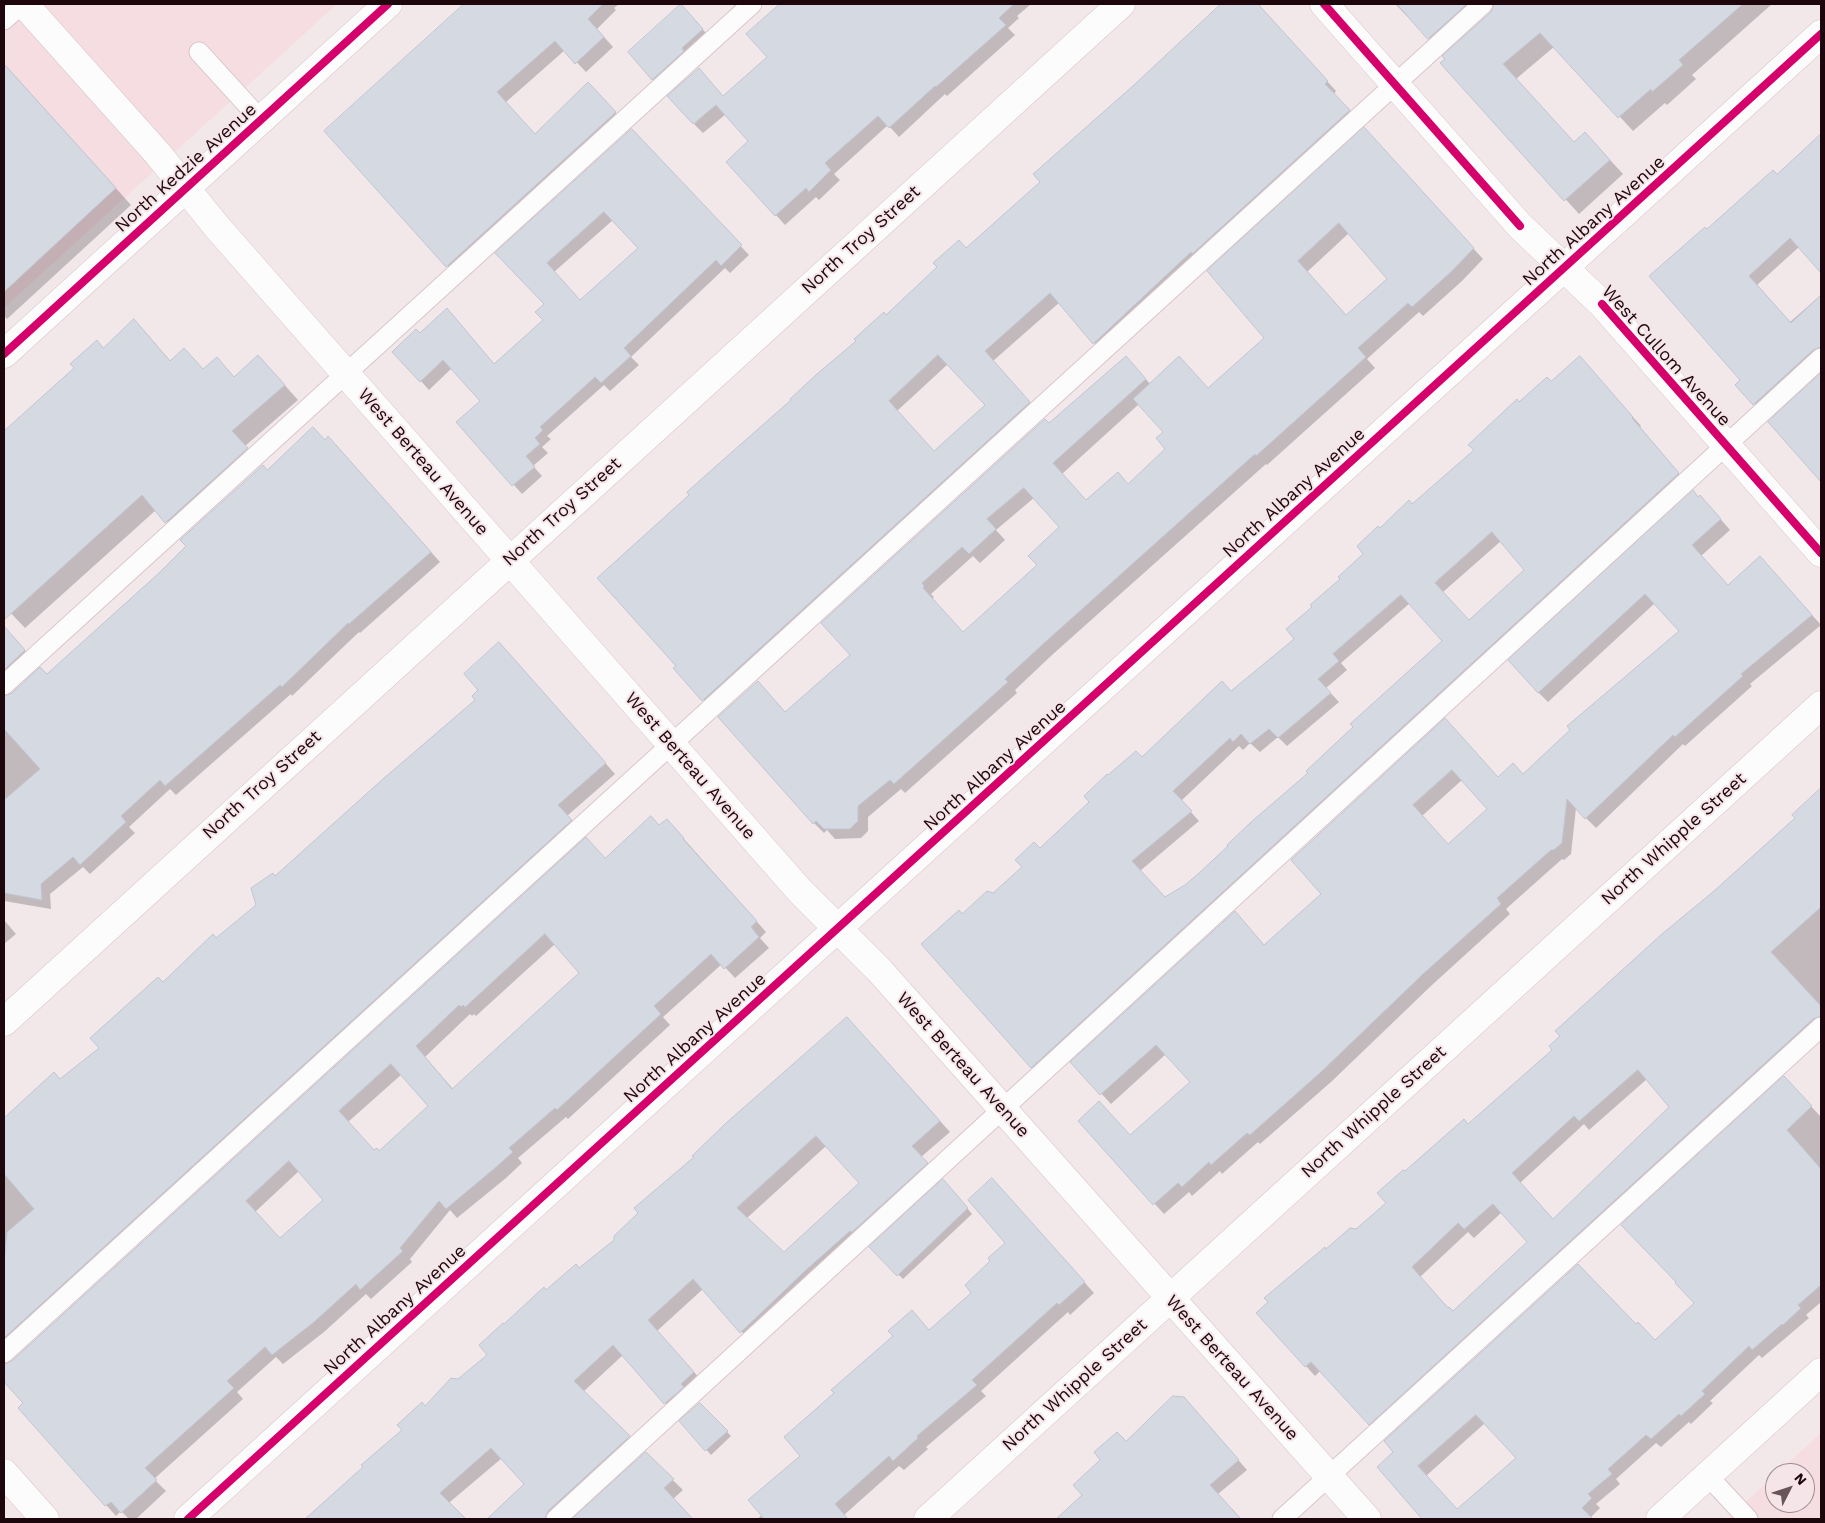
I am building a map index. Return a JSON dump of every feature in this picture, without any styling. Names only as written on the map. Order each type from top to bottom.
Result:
[{"type":"street","name":"West Berteau Avenue","points":[[23,4],[158,154],[217,228],[800,891],[880,971],[1367,1519]]},
{"type":"street","name":"North Kedzie Avenue","points":[[4,354],[388,4]]},
{"type":"street","name":"North Troy Street","points":[[4,1022],[1121,4]]},
{"type":"street","name":"West Cullom Avenue","points":[[1324,4],[1520,226],[1602,304],[1821,553]]},
{"type":"street","name":"North Albany Avenue","points":[[188,1519],[1821,34]]},
{"type":"street","name":"North Whipple Street","points":[[928,1519],[1821,705]]},
{"type":"street","points":[[1660,1519],[1821,1372]]},
{"type":"street","points":[[4,1473],[45,1519]]},
{"type":"lane","points":[[4,20],[23,4]]},
{"type":"lane","points":[[4,685],[752,4]]},
{"type":"lane","points":[[4,1352],[1483,4]]},
{"type":"lane","points":[[199,52],[261,120]]},
{"type":"lane","points":[[556,1519],[1821,358]]},
{"type":"lane","points":[[1282,1519],[1821,1027]]},
{"type":"lane","points":[[1708,1476],[1748,1519]]},
{"type":"shaded area","points":[[27,4],[337,4],[4,308],[4,25]]},
{"type":"shaded area","points":[[1821,1433],[1821,1519],[1727,1519],[1765,1484],[1765,1513],[1815,1513],[1815,1463],[1788,1463]]},
{"type":"building","points":[[464,4],[603,4],[588,19],[604,37],[575,64],[555,41],[497,92],[535,134],[588,82],[616,112],[446,267],[324,131]]},
{"type":"building","points":[[681,4],[703,29],[682,48],[684,51],[652,80],[628,52]]},
{"type":"building","points":[[780,4],[1014,4],[999,18],[1006,25],[889,128],[878,116],[825,163],[831,170],[809,192],[806,188],[775,216],[726,162],[748,141],[716,105],[693,124],[667,96],[699,68],[723,96],[767,57],[746,34]]},
{"type":"building","points":[[1221,4],[1258,4],[1328,81],[1325,84],[1350,110],[1192,254],[1191,252],[1093,344],[1050,293],[985,351],[1030,402],[702,701],[673,668],[676,666],[597,578],[689,495],[687,492],[856,341],[854,339],[884,312],[886,315],[937,267],[933,263],[959,240],[966,248],[1040,182],[1033,174],[1134,85]],"holes":[[[938,355],[985,405],[934,451],[889,401]]]},
{"type":"building","points":[[1397,4],[1467,4],[1428,39]]},
{"type":"building","points":[[1494,4],[1743,4],[1679,60],[1683,65],[1652,92],[1651,89],[1618,118],[1540,33],[1503,64],[1574,142],[1585,132],[1610,160],[1564,201],[1440,63],[1445,59],[1442,56],[1491,12]]},
{"type":"building","points":[[4,64],[116,188],[4,292]]},
{"type":"building","points":[[1364,127],[1474,248],[1412,307],[1408,303],[1358,348],[1366,357],[1042,645],[1005,679],[1008,682],[894,784],[890,780],[858,806],[858,821],[850,829],[824,829],[816,821],[813,824],[718,717],[758,681],[785,712],[850,655],[821,623],[1045,419],[1049,423],[1126,356],[1146,379],[1053,463],[1086,500],[1118,472],[1128,484],[1165,449],[1156,438],[1163,432],[1133,399],[1179,356],[1208,388],[1264,338],[1207,271]],"holes":[[[1339,223],[1387,279],[1346,315],[1298,261]],[[1024,488],[1059,527],[1028,556],[1037,565],[963,632],[923,588],[922,583],[962,547],[969,554],[996,529],[987,519]]]},
{"type":"building","points":[[632,129],[742,245],[721,266],[716,260],[624,348],[631,356],[601,383],[595,377],[540,427],[543,430],[535,438],[540,444],[526,456],[535,467],[512,486],[456,422],[480,401],[443,360],[420,382],[392,352],[416,329],[420,333],[447,308],[494,364],[543,320],[535,312],[544,304],[495,253]],"holes":[[[604,212],[638,248],[580,300],[547,263]]]},
{"type":"building","points":[[1821,134],[1821,273],[1790,238],[1749,276],[1791,323],[1821,295],[1821,347],[1813,350],[1753,405],[1735,385],[1740,380],[1649,276],[1705,227],[1707,229],[1773,170],[1777,174]]},
{"type":"building","points":[[134,319],[170,361],[184,348],[203,369],[217,357],[234,377],[258,355],[285,385],[232,431],[248,448],[165,523],[142,495],[4,620],[4,431],[74,368],[70,364],[97,340],[103,348]]},
{"type":"building","points":[[1580,356],[1679,473],[1031,1068],[921,944],[959,910],[962,914],[987,891],[993,893],[1022,867],[1015,860],[1034,842],[1040,848],[1089,802],[1084,796],[1107,774],[1136,751],[1142,757],[1222,681],[1231,691],[1294,639],[1286,629],[1312,607],[1310,605],[1340,579],[1338,577],[1363,554],[1357,546],[1378,526],[1380,528],[1409,500],[1412,504],[1474,450],[1468,445],[1517,399],[1519,402],[1547,377],[1551,381]],"holes":[[[1492,532],[1524,570],[1469,620],[1435,583]],[[1401,595],[1442,641],[1350,724],[1353,727],[1306,771],[1308,773],[1250,823],[1198,874],[1185,885],[1165,897],[1132,861],[1192,811],[1173,791],[1230,738],[1233,742],[1241,734],[1250,744],[1269,729],[1278,738],[1331,693],[1318,679],[1339,661],[1333,654]]]},
{"type":"building","points":[[1821,373],[1821,482],[1768,422]]},
{"type":"building","points":[[313,427],[325,440],[328,436],[431,552],[348,623],[282,687],[280,685],[165,786],[160,780],[121,816],[126,822],[80,865],[73,857],[41,884],[42,900],[4,893],[4,800],[40,769],[4,729],[4,696],[12,693],[40,667],[47,674],[159,573],[186,546],[180,540],[263,465],[267,470]]},
{"type":"building","points":[[1693,490],[1698,497],[1700,495],[1721,519],[1692,545],[1728,585],[1760,556],[1812,615],[1741,674],[1743,676],[1675,737],[1673,735],[1585,819],[1567,799],[1562,843],[1554,850],[1551,850],[1497,898],[1501,904],[1422,975],[1321,1072],[1250,1135],[1247,1133],[1211,1165],[1209,1162],[1182,1187],[1178,1183],[1153,1205],[1078,1121],[1099,1101],[1130,1135],[1190,1082],[1156,1045],[1100,1095],[1070,1062],[1235,911],[1264,945],[1321,894],[1291,860],[1445,718],[1498,777],[1513,763],[1523,774],[1570,730],[1567,726],[1679,631],[1645,594],[1538,693],[1508,660]],"holes":[[[1452,770],[1487,809],[1448,844],[1413,805]]]},
{"type":"building","points":[[4,626],[25,650],[4,670]]},
{"type":"building","points":[[499,642],[606,763],[558,805],[572,820],[4,1338],[4,1261],[7,1232],[34,1209],[4,1174],[4,1118],[54,1072],[60,1079],[99,1048],[90,1038],[158,977],[163,982],[213,934],[216,938],[256,905],[251,888],[273,873],[275,876],[475,700],[472,696],[478,690],[464,674]]},
{"type":"building","points":[[1821,788],[1821,907],[1771,952],[1821,1006],[1821,1016],[1813,1019],[1369,1425],[1311,1362],[1305,1367],[1256,1313],[1268,1302],[1264,1298],[1325,1247],[1326,1249],[1350,1228],[1356,1229],[1386,1203],[1377,1193],[1464,1119],[1468,1124],[1552,1050],[1549,1046],[1560,1036],[1555,1031],[1662,934],[1714,891],[1795,818],[1792,815]],"holes":[[[1638,1070],[1669,1107],[1553,1219],[1512,1173],[1574,1116],[1579,1121]],[[1493,1204],[1527,1242],[1453,1311],[1448,1308],[1412,1267],[1458,1223],[1464,1229]]]},
{"type":"building","points":[[651,816],[659,825],[667,819],[757,921],[751,927],[759,937],[724,969],[711,954],[654,1006],[661,1014],[557,1110],[555,1108],[509,1148],[513,1152],[446,1209],[439,1201],[400,1248],[403,1251],[360,1290],[356,1284],[314,1322],[272,1355],[265,1347],[227,1381],[234,1388],[145,1468],[157,1480],[121,1513],[111,1502],[105,1506],[18,1408],[23,1403],[4,1382],[4,1364],[12,1361],[586,837],[605,858]],"holes":[[[545,934],[579,973],[452,1089],[416,1046],[459,1005],[465,1007]],[[391,1064],[428,1106],[379,1151],[377,1148],[374,1150],[339,1111]],[[289,1161],[323,1200],[280,1238],[246,1201]]]},
{"type":"building","points":[[847,1017],[940,1121],[912,1146],[928,1163],[852,1232],[850,1231],[805,1271],[740,1333],[693,1279],[648,1320],[694,1372],[681,1384],[684,1387],[664,1404],[613,1345],[574,1381],[630,1436],[548,1511],[545,1519],[487,1519],[524,1484],[491,1448],[440,1493],[466,1519],[305,1519],[363,1467],[361,1465],[402,1430],[397,1425],[422,1402],[425,1406],[451,1378],[458,1379],[487,1355],[479,1345],[503,1323],[544,1287],[546,1290],[576,1264],[579,1268],[614,1240],[614,1236],[638,1213],[634,1208],[694,1157],[692,1156],[725,1124]],"holes":[[[816,1136],[859,1183],[784,1252],[737,1208]]]},
{"type":"building","points":[[1784,1076],[1812,1106],[1787,1130],[1821,1169],[1821,1285],[1798,1305],[1801,1308],[1752,1350],[1749,1346],[1702,1391],[1705,1394],[1681,1416],[1679,1414],[1651,1439],[1646,1435],[1608,1469],[1612,1474],[1588,1494],[1592,1498],[1582,1508],[1593,1519],[1422,1519],[1377,1467],[1393,1452],[1384,1441],[1578,1264],[1636,1324],[1638,1322],[1655,1340],[1694,1303],[1621,1225]],"holes":[[[1476,1415],[1516,1458],[1457,1509],[1418,1466]]]},
{"type":"building","points":[[992,1178],[1085,1282],[1059,1305],[1057,1303],[972,1380],[977,1385],[917,1436],[918,1438],[893,1461],[889,1456],[835,1504],[848,1519],[764,1519],[748,1500],[800,1456],[784,1437],[834,1393],[831,1390],[893,1336],[888,1331],[912,1310],[929,1330],[971,1293],[965,1285],[990,1261],[988,1258],[1005,1243],[968,1200]]},
{"type":"building","points":[[943,1179],[968,1208],[897,1276],[869,1247]]},
{"type":"building","points":[[1173,1396],[1184,1397],[1239,1460],[1210,1485],[1241,1519],[1056,1519],[1082,1495],[1073,1485],[1100,1460],[1094,1452],[1117,1432],[1126,1441]]},
{"type":"building","points":[[700,1403],[728,1431],[705,1451],[679,1421]]},
{"type":"building","points":[[646,1452],[674,1479],[664,1488],[693,1519],[572,1519]]},
{"type":"cycle path","points":[[4,354],[388,4]]},
{"type":"cycle path","points":[[1324,4],[1520,226]]},
{"type":"cycle path","points":[[188,1519],[1821,34]]},
{"type":"cycle path","points":[[1602,304],[1821,553]]}]
